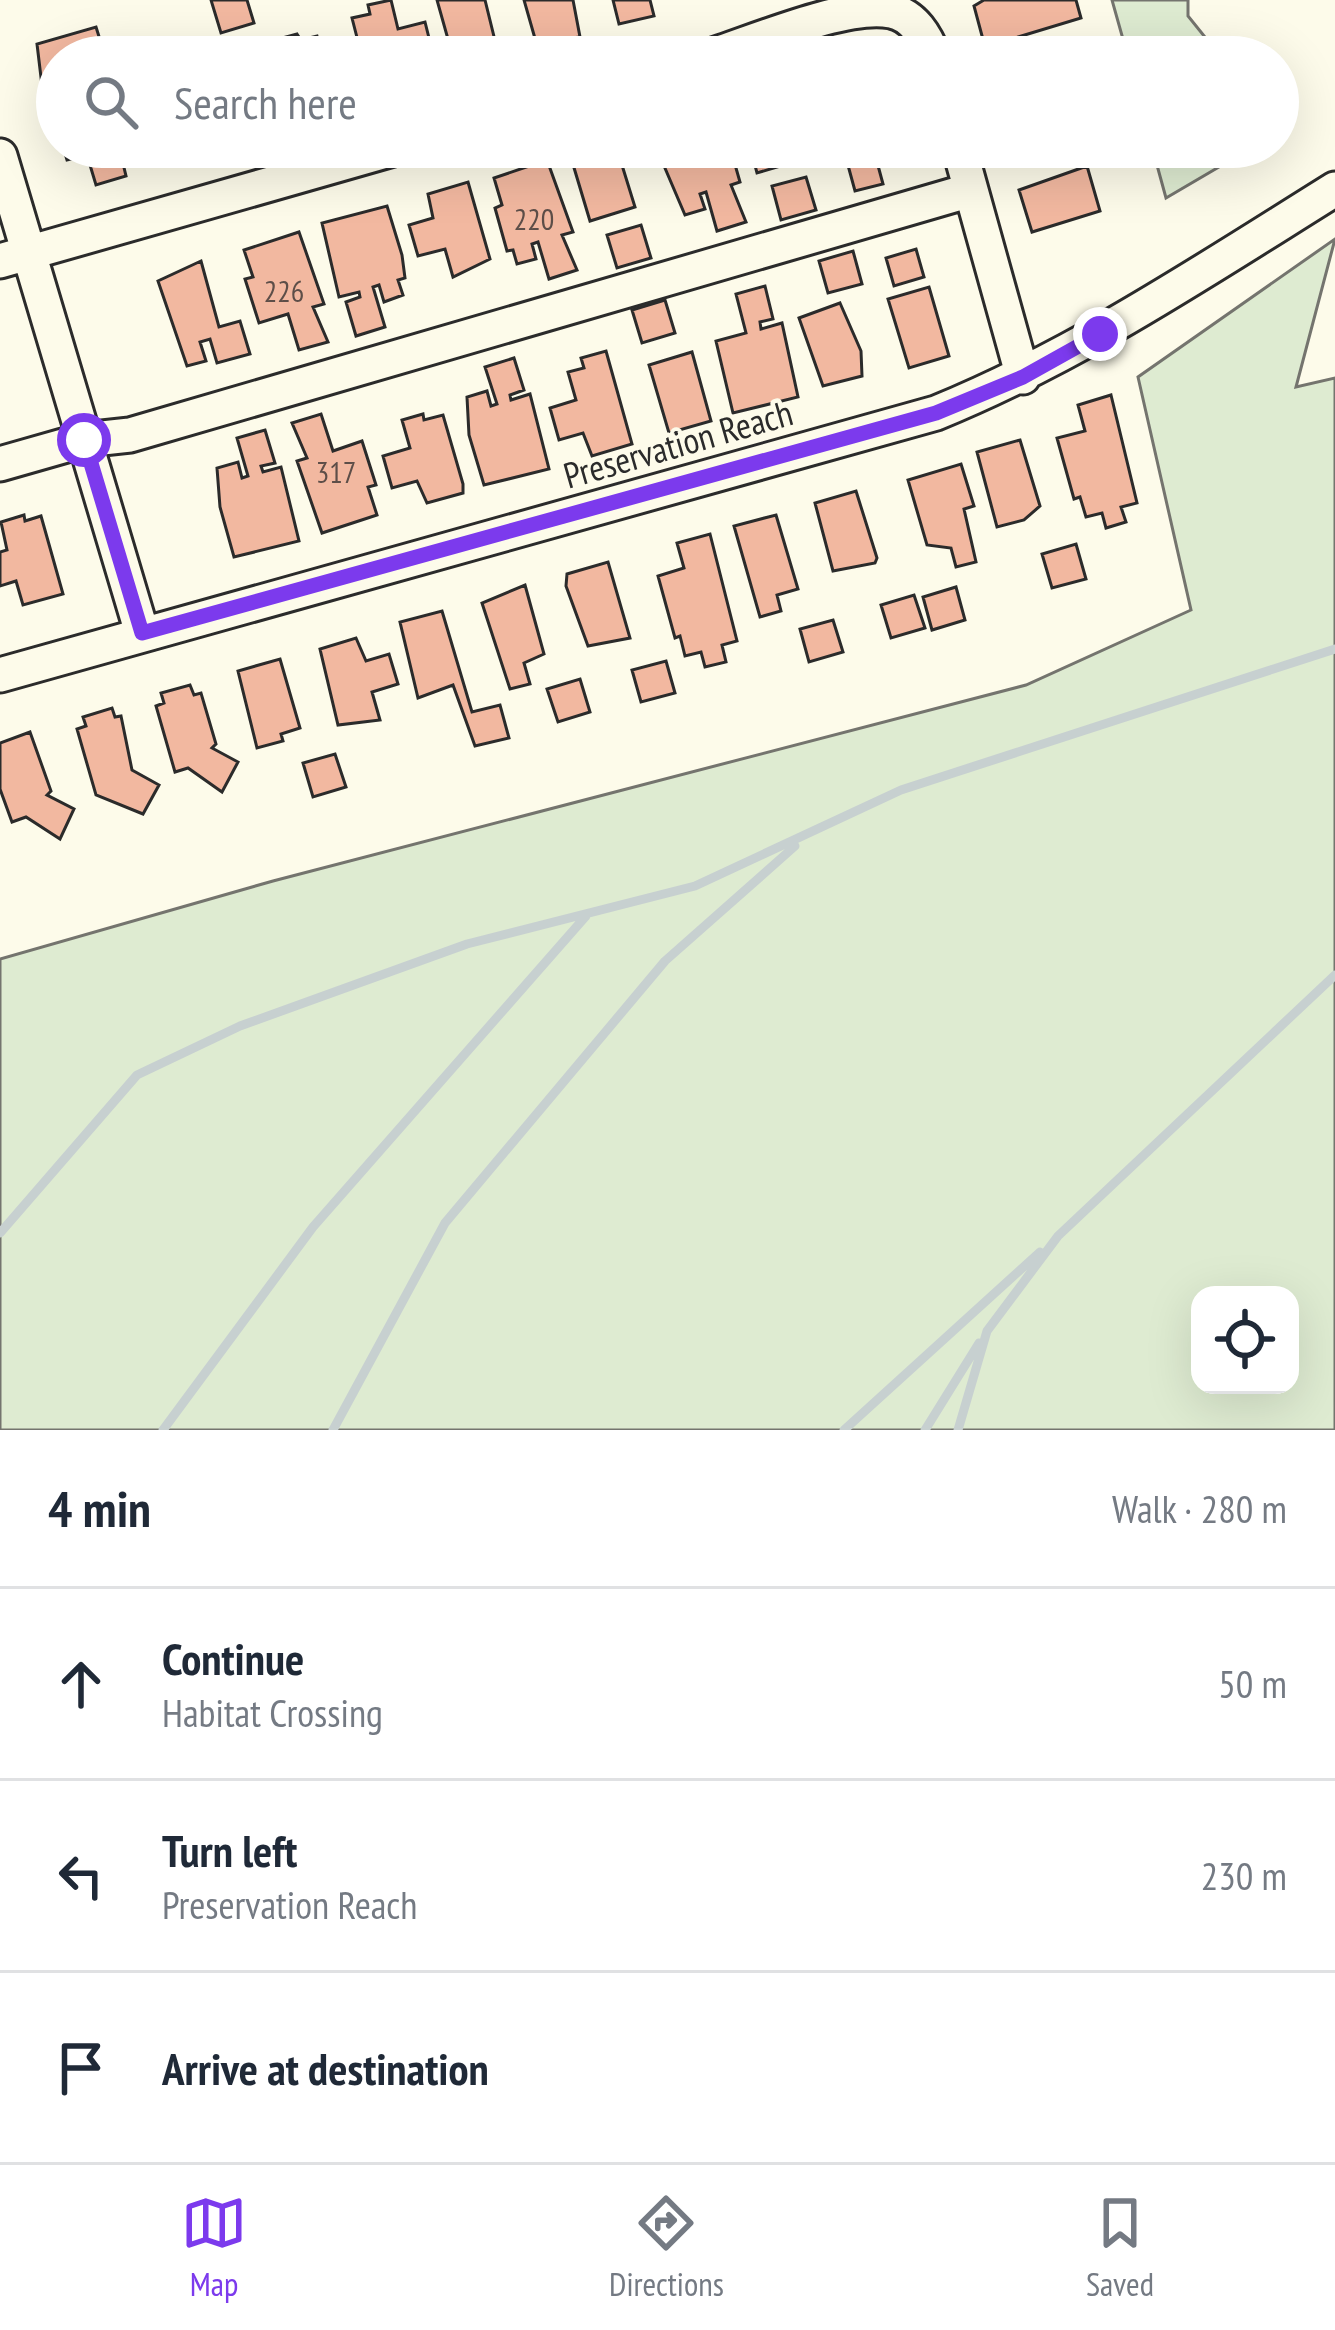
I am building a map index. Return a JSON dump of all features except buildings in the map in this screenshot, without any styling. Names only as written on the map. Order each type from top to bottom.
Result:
[{"type":"street","points":[[778,36],[859,12],[892,10],[917,24],[923,36]]},
{"type":"street","points":[[0,156],[14,257],[84,440],[142,633]]},
{"type":"street","points":[[14,257],[326,168]]},
{"type":"street","points":[[965,168],[1023,377]]},
{"type":"street","name":"Preservation Reach","points":[[0,675],[936,413],[1023,377],[1335,189]]},
{"type":"street","points":[[0,464],[84,440],[130,435],[971,190]]},
{"type":"green space","points":[[1112,0],[1188,0],[1188,16],[1204,36],[1122,36]]},
{"type":"green space","points":[[1158,168],[1217,168],[1166,198]]},
{"type":"green space","points":[[1335,239],[1296,387],[1335,378],[1335,1430],[0,1430],[0,959],[273,881],[1026,685],[1191,610],[1138,377]]},
{"type":"waterway","points":[[0,1233],[137,1075],[240,1026],[467,944],[695,886],[901,790],[1335,649]]},
{"type":"waterway","points":[[333,1430],[445,1223],[665,961],[795,846]]},
{"type":"waterway","points":[[163,1430],[313,1227],[586,916]]},
{"type":"waterway","points":[[958,1430],[987,1331],[1058,1236],[1335,975]]},
{"type":"waterway","points":[[844,1430],[1040,1252]]},
{"type":"waterway","points":[[925,1430],[979,1343]]},
{"type":"route","points":[[84,440],[142,633],[936,413],[1023,377],[1100,334]]}]
